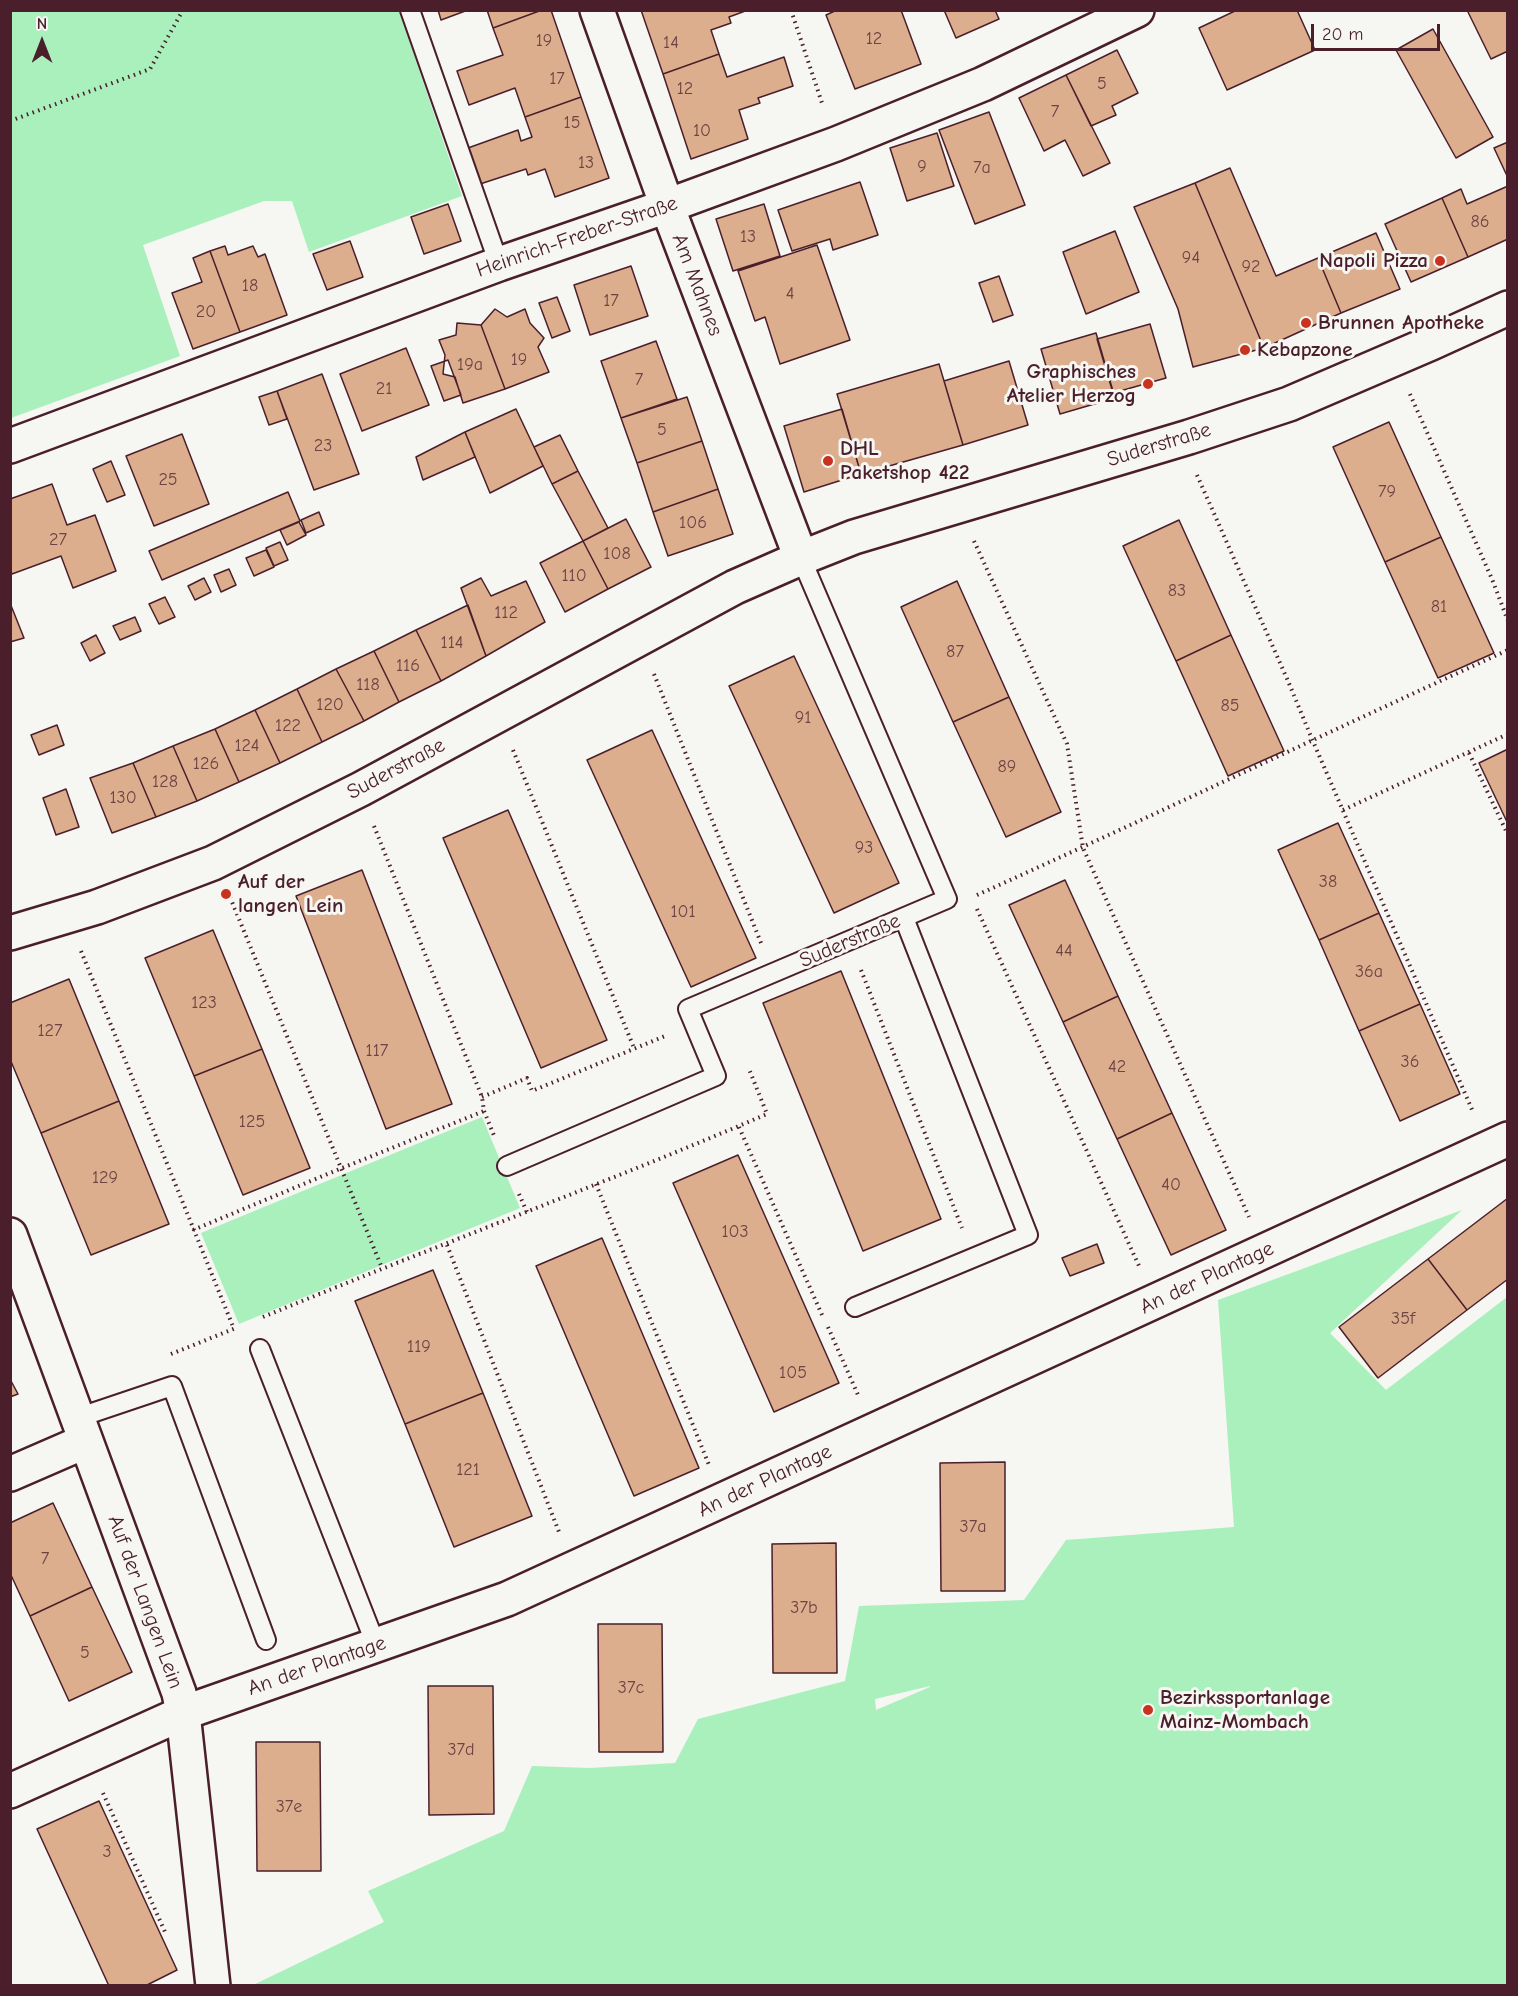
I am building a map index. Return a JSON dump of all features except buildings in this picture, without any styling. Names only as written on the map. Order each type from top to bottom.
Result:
[{"type":"street","name":"Am Mahnes","points":[[597,10],[667,206],[801,558]]},
{"type":"street","name":"Heinrich-Freber-Straße","points":[[10,446],[499,264],[836,144],[982,84],[1137,10]]},
{"type":"street","name":"Suderstraße","points":[[10,933],[97,907],[213,863],[371,783],[735,587],[801,558],[854,537],[1189,437],[1289,404],[1508,308]]},
{"type":"street","name":"An der Plantage","points":[[10,1791],[183,1713],[507,1599],[1498,1143]]},
{"type":"street","name":"Auf der Langen Lein","points":[[10,1235],[179,1694],[213,1986]]},
{"type":"street","points":[[10,1474],[82,1430]]},
{"type":"lane","points":[[410,10],[499,264]]},
{"type":"lane","points":[[801,558],[947,899]]},
{"type":"lane","name":"Suderstraße","points":[[694,1024],[688,1010],[947,899]]},
{"type":"lane","points":[[855,1307],[1028,1235],[904,918]]},
{"type":"lane","points":[[507,1166],[717,1076],[694,1024]]},
{"type":"lane","points":[[260,1349],[376,1645]]},
{"type":"lane","points":[[82,1430],[172,1386],[266,1640]]},
{"type":"path","points":[[10,121],[150,69],[183,10]]},
{"type":"path","points":[[791,10],[836,144]]},
{"type":"path","points":[[1406,385],[1492,579],[1508,621]]},
{"type":"path","points":[[1193,466],[1284,670],[1343,810],[1498,1143]]},
{"type":"path","points":[[970,532],[1067,744],[1083,848],[1243,1202]]},
{"type":"path","points":[[947,899],[971,898],[1508,650]]},
{"type":"path","points":[[651,665],[773,974]]},
{"type":"path","points":[[1343,810],[1508,734]]},
{"type":"path","points":[[510,741],[634,1048]]},
{"type":"path","points":[[1469,753],[1508,835]]},
{"type":"path","points":[[374,825],[482,1097],[484,1111],[527,1212]]},
{"type":"path","points":[[230,896],[382,1268]]},
{"type":"path","points":[[971,898],[1155,1301]]},
{"type":"path","points":[[849,941],[974,1258]]},
{"type":"path","points":[[78,943],[234,1329]]},
{"type":"path","points":[[482,1097],[527,1078],[532,1091],[694,1024]]},
{"type":"path","points":[[262,1317],[382,1268],[447,1245],[767,1114],[746,1061]]},
{"type":"path","points":[[193,1230],[484,1111]]},
{"type":"path","points":[[739,1127],[874,1431]]},
{"type":"path","points":[[596,1184],[704,1452]]},
{"type":"path","points":[[447,1245],[574,1569]]},
{"type":"path","points":[[170,1355],[242,1325]]},
{"type":"path","points":[[87,1757],[170,1942]]},
{"type":"green space","points":[[11,10],[399,11],[462,196],[309,252],[292,201],[264,201],[143,245],[180,356],[11,418]]},
{"type":"green space","points":[[482,1117],[520,1208],[239,1324],[201,1233]]},
{"type":"green space","name":"Bezirkssportanlage Mainz-Mombach","points":[[1462,1210],[1330,1333],[1386,1390],[1507,1297],[1507,1985],[253,1985],[384,1922],[368,1891],[504,1831],[532,1766],[590,1768],[675,1763],[698,1719],[845,1681],[859,1606],[1024,1600],[1066,1540],[1234,1527],[1218,1300]],"holes":[[[930,1687],[876,1710],[875,1699]]]},
{"type":"place","name":"Napoli Pizza","points":[[1440,261]]},
{"type":"place","name":"Brunnen Apotheke","points":[[1306,323]]},
{"type":"place","name":"Kebapzone","points":[[1245,350]]},
{"type":"place","name":"Graphisches Atelier Herzog","points":[[1148,384]]},
{"type":"place","name":"DHL Paketshop 422","points":[[828,461]]},
{"type":"place","name":"Auf der langen Lein","points":[[226,894]]},
{"type":"place","name":"Bezirkssportanlage Mainz-Mombach","points":[[1148,1710]]}]
